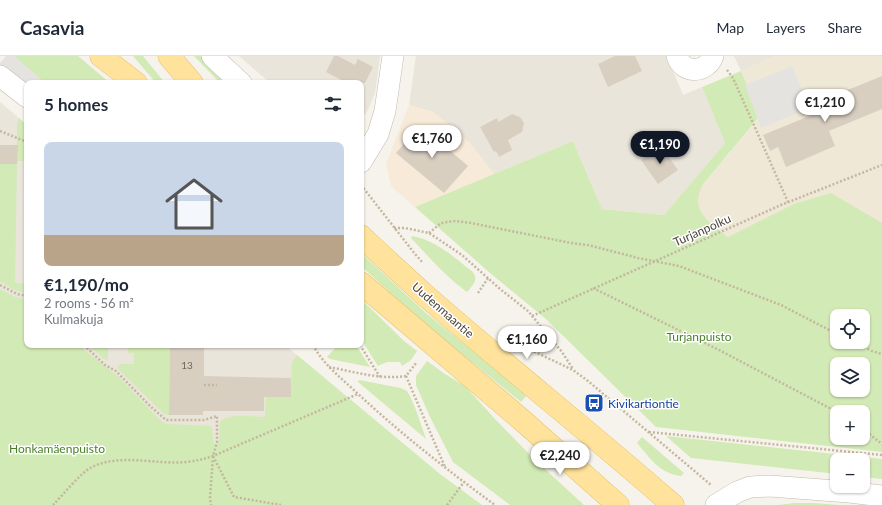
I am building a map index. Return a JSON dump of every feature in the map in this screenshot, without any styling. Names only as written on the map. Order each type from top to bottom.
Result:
[{"type":"main road","points":[[101,56],[133,80]]},
{"type":"main road","points":[[118,56],[135,80]]},
{"type":"main road","points":[[169,56],[189,80]]},
{"type":"main road","name":"Uudenmaantie","points":[[364,239],[425,295],[523,379],[615,454],[673,505]]},
{"type":"main road","points":[[364,286],[523,421],[618,505]]},
{"type":"street","points":[[212,56],[238,80]]},
{"type":"street","points":[[364,157],[378,134],[382,123],[393,56]]},
{"type":"street","points":[[677,56],[685,68],[693,70],[700,69],[719,61]]},
{"type":"street","points":[[0,76],[24,95]]},
{"type":"street","points":[[716,505],[737,492],[750,487],[770,486],[882,496]]},
{"type":"path","points":[[719,61],[733,78],[788,202]]},
{"type":"path","points":[[0,131],[24,141]]},
{"type":"path","name":"Turjanpolku","points":[[532,316],[788,202],[882,164]]},
{"type":"path","points":[[364,189],[415,254],[425,264]]},
{"type":"path","points":[[429,233],[441,223],[454,221],[471,223],[588,245],[680,266],[781,305],[830,330]]},
{"type":"path","points":[[394,228],[405,228],[429,233],[462,255],[528,311],[562,352],[573,370]]},
{"type":"path","points":[[478,293],[488,278]]},
{"type":"path","points":[[0,285],[17,294],[24,295]]},
{"type":"path","points":[[593,288],[718,350],[830,408]]},
{"type":"path","points":[[512,340],[543,357],[573,370],[693,469]]},
{"type":"path","points":[[87,348],[106,365],[116,371],[166,420],[204,420],[217,416],[217,442],[213,456],[210,498],[211,505]]},
{"type":"path","points":[[315,348],[328,366],[358,394],[445,468],[496,505]]},
{"type":"path","points":[[362,348],[380,376]]},
{"type":"path","points":[[866,349],[882,354]]},
{"type":"path","points":[[328,366],[394,378],[406,376],[417,362]]},
{"type":"path","points":[[406,376],[445,468]]},
{"type":"path","points":[[204,385],[217,385]]},
{"type":"path","points":[[53,505],[84,472],[104,462],[120,460],[185,462],[199,460],[213,456],[358,394]]},
{"type":"path","points":[[648,432],[882,455]]},
{"type":"path","points":[[870,435],[882,444]]},
{"type":"path","points":[[213,456],[234,497],[281,505]]},
{"type":"path","points":[[447,505],[464,482]]},
{"type":"shaded area","points":[[6,56],[14,56],[42,80],[24,80],[24,85],[0,65]]},
{"type":"shaded area","points":[[239,56],[380,56],[375,93],[364,116],[364,80],[267,80]]},
{"type":"shaded area","points":[[416,56],[667,56],[683,95],[702,87],[725,143],[664,215],[602,209],[573,141],[494,174],[470,143],[433,112],[409,105]]},
{"type":"shaded area","points":[[734,56],[776,56],[741,71]]},
{"type":"shaded area","points":[[776,56],[882,56],[882,344],[870,326],[870,309],[830,309],[830,323],[705,217],[700,210],[697,202],[698,192],[703,184],[760,117],[741,71]]},
{"type":"shaded area","points":[[792,66],[810,108],[761,128],[745,85]]},
{"type":"shaded area","points":[[0,102],[24,122],[24,316],[0,296]]},
{"type":"shaded area","points":[[409,105],[433,112],[470,143],[494,174],[415,207],[391,186],[386,164]]},
{"type":"shaded area","points":[[61,348],[288,348],[341,393],[186,454]]},
{"type":"green space","points":[[14,56],[78,56],[106,80],[42,80]]},
{"type":"green space","points":[[133,56],[143,56],[163,80],[153,80]]},
{"type":"green space","points":[[194,56],[201,56],[225,80],[217,80]]},
{"type":"green space","name":"Turjanpuisto","points":[[741,71],[760,116],[703,184],[699,193],[698,201],[703,215],[728,237],[794,204],[831,193],[882,223],[882,452],[656,427],[547,320],[490,273],[415,207],[573,141],[602,209],[664,215],[725,143],[702,87]]},
{"type":"green space","points":[[19,118],[24,122],[24,161],[17,161],[17,124]]},
{"type":"green space","points":[[0,164],[17,164],[15,283],[24,284],[24,293],[12,289],[0,281]]},
{"type":"green space","points":[[412,236],[427,240],[440,247],[472,271],[475,276],[475,280],[467,292],[438,266],[411,238]]},
{"type":"green space","points":[[364,256],[426,313],[527,395],[521,402],[419,319],[364,269]]},
{"type":"green space","name":"Honkamäenpuisto","points":[[0,289],[15,297],[24,298],[24,348],[82,348],[119,377],[159,419],[166,424],[211,426],[214,444],[219,441],[220,422],[223,419],[234,416],[265,417],[266,397],[291,397],[292,362],[297,355],[440,474],[482,505],[0,505]]},
{"type":"green space","points":[[364,302],[404,341],[417,351],[411,360],[402,366],[400,362],[387,362],[378,366],[364,344]]},
{"type":"green space","points":[[91,348],[108,348],[108,360],[104,359]]},
{"type":"green space","points":[[128,348],[170,348],[169,415],[164,414],[117,368],[120,364],[134,364],[134,353],[128,353]]},
{"type":"green space","points":[[335,348],[358,348],[370,367],[330,359],[327,357]]},
{"type":"green space","points":[[427,361],[465,386],[533,458],[584,505],[510,505],[453,462],[430,417],[416,385],[416,376]]},
{"type":"green space","points":[[359,380],[401,388],[407,391],[416,410],[426,439],[358,382]]},
{"type":"green space","points":[[666,436],[830,453],[830,473],[691,458]]},
{"type":"green space","points":[[642,437],[684,473],[681,476],[667,472],[651,460],[637,443]]},
{"type":"green space","points":[[870,458],[882,459],[882,479],[870,478]]},
{"type":"green space","points":[[813,503],[839,505],[779,505]]},
{"type":"building","points":[[334,56],[338,56],[355,65],[358,59],[373,67],[365,83],[364,80],[341,80],[326,72]]},
{"type":"building","points":[[615,56],[635,56],[642,71],[608,87],[598,64]]},
{"type":"building","points":[[882,76],[882,109],[829,131],[835,146],[786,167],[778,147],[770,151],[763,135],[819,112],[816,103]]},
{"type":"building","points":[[512,114],[520,117],[524,123],[522,132],[508,140],[512,150],[499,157],[496,151],[494,152],[480,127],[497,118],[498,122]]},
{"type":"building","points":[[420,125],[468,166],[444,193],[396,153]]},
{"type":"building","points":[[0,145],[18,145],[17,164],[0,164]]},
{"type":"building","points":[[661,146],[678,170],[658,184],[641,160]]},
{"type":"building","points":[[170,348],[204,348],[204,376],[291,378],[291,397],[264,397],[264,411],[203,411],[203,415],[169,415]]},
{"type":"place","name":"Kivikartiontie","points":[[594,403]]}]
